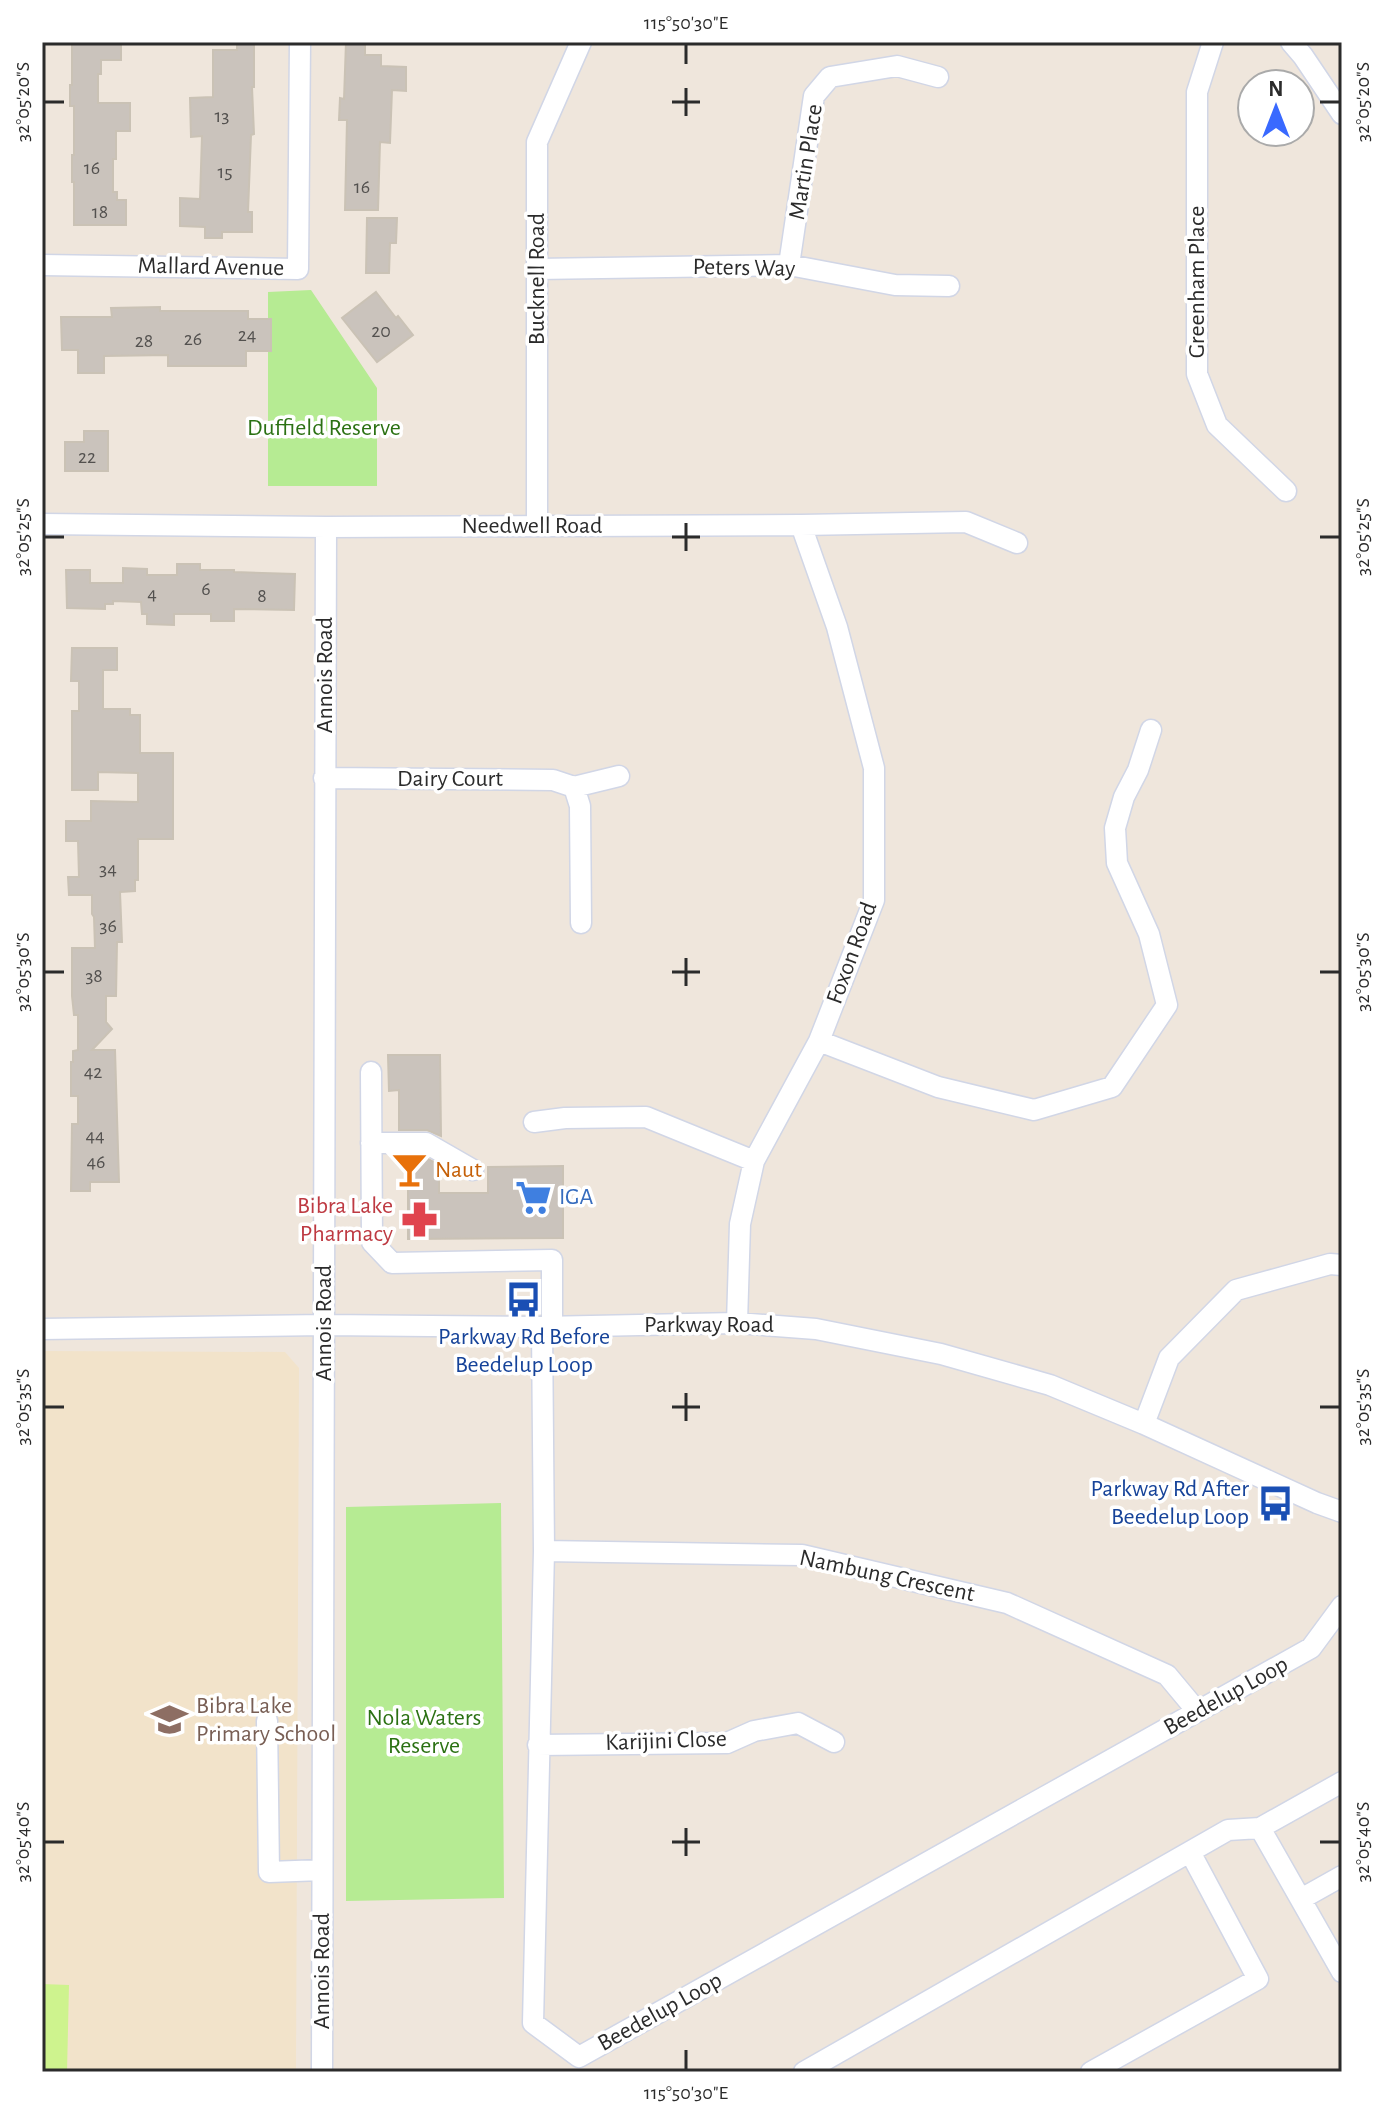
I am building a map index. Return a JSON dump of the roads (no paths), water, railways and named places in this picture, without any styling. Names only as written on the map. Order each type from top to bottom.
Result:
[{"type":"street","name":"Mallard Avenue","points":[[42,265],[298,269],[300,42]]},
{"type":"street","name":"Bucknell Road","points":[[537,526],[537,142],[581,42]]},
{"type":"street","name":"Greenham Place","points":[[1213,42],[1197,92],[1197,374],[1217,425],[1286,491]]},
{"type":"street","points":[[1291,42],[1336,92],[1342,114]]},
{"type":"street","name":"Martin Place","points":[[789,265],[814,96],[830,77],[897,66],[938,77]]},
{"type":"street","name":"Peters Way","points":[[537,269],[789,265],[895,285],[949,286]]},
{"type":"street","name":"Needwell Road","points":[[42,524],[326,527],[966,522],[1017,543]]},
{"type":"street","name":"Foxon Road","points":[[737,1323],[740,1224],[754,1161],[819,1041],[874,900],[874,768],[837,627],[801,525]]},
{"type":"street","name":"Annois Road","points":[[322,2072],[326,527]]},
{"type":"street","points":[[819,1041],[938,1087],[1034,1110],[1112,1087],[1167,1005],[1149,934],[1117,863],[1115,828],[1151,730]]},
{"type":"street","name":"Dairy Court","points":[[324,778],[553,780],[574,787],[619,776]]},
{"type":"street","points":[[574,787],[580,806],[581,923]]},
{"type":"street","points":[[371,1072],[371,1143],[426,1143],[473,1170]]},
{"type":"street","points":[[534,1122],[565,1118],[646,1117],[754,1161]]},
{"type":"street","name":"Beedelup Loop","points":[[371,1143],[372,1242],[392,1263],[552,1260],[547,1327],[533,2023],[579,2057],[1311,1648],[1342,1606]]},
{"type":"street","points":[[1144,1424],[1169,1358],[1236,1290],[1330,1264],[1342,1265]]},
{"type":"street","name":"Parkway Road","points":[[42,1329],[737,1323],[816,1329],[941,1354],[1050,1385],[1342,1512]]},
{"type":"street","name":"Nambung Crescent","points":[[544,1551],[802,1555],[1007,1603],[1167,1675],[1197,1711]]},
{"type":"street","points":[[267,1721],[269,1872],[322,1870]]},
{"type":"street","name":"Karijini Close","points":[[538,1745],[727,1743],[754,1731],[798,1723],[834,1742]]},
{"type":"street","points":[[816,2069],[1228,1830],[1260,1828],[1342,1782]]},
{"type":"street","points":[[1260,1828],[1301,1899],[1336,1947],[1342,1972]]},
{"type":"street","points":[[1091,2072],[1258,1979],[1190,1852]]},
{"type":"street","points":[[1301,1899],[1342,1876]]},
{"type":"place","name":"Naut","points":[[409,1170]]},
{"type":"place","name":"IGA","points":[[533,1197]]},
{"type":"place","name":"Bibra Lake Pharmacy","points":[[419,1220]]},
{"type":"place","name":"Parkway Rd Before Beedelup Loop","points":[[524,1300]]},
{"type":"place","name":"Parkway Rd After Beedelup Loop","points":[[1275,1503]]},
{"type":"place","name":"Bibra Lake Primary School","points":[[170,1720]]},
{"type":"park label","name":"Duffield Reserve","points":[[324,428]]},
{"type":"park label","name":"Nola Waters Reserve","points":[[424,1732]]}]
